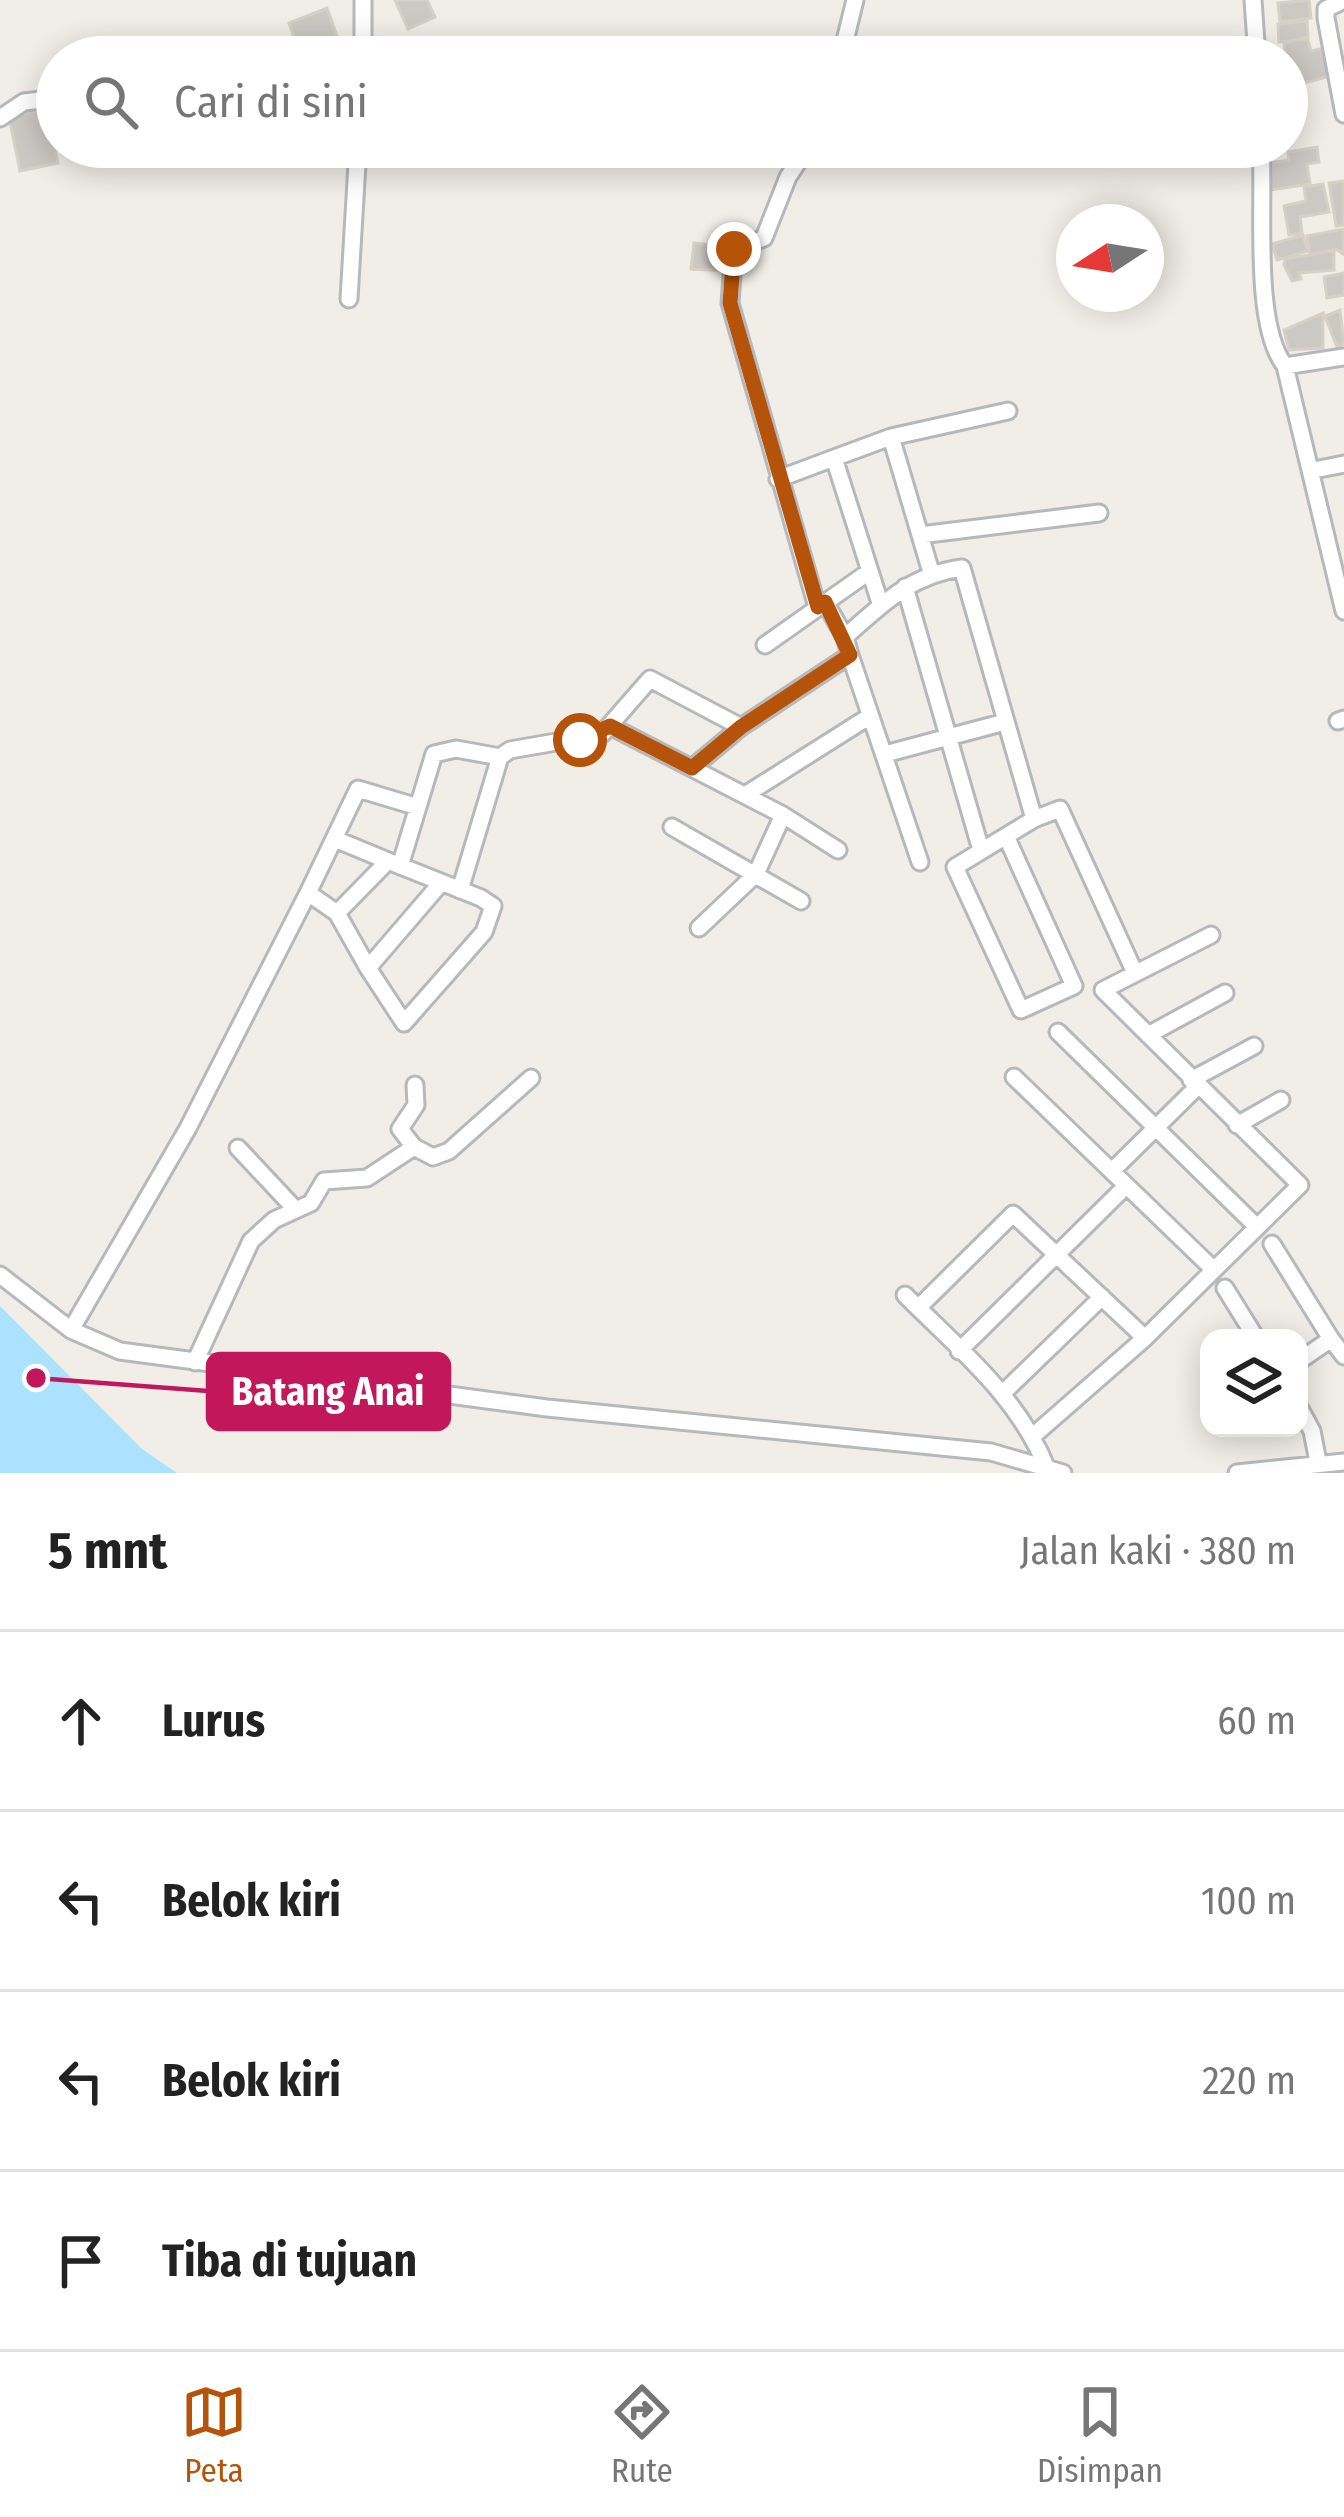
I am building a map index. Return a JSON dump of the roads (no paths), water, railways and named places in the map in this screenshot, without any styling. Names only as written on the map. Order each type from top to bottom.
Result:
[{"type":"street","points":[[362,0],[363,36]]},
{"type":"street","points":[[846,36],[854,0]]},
{"type":"street","points":[[1253,0],[1256,36]]},
{"type":"street","points":[[1344,0],[1326,9],[1326,18],[1344,114]]},
{"type":"street","points":[[0,118],[36,101]]},
{"type":"street","points":[[349,299],[357,168]]},
{"type":"street","points":[[794,168],[764,238],[734,249],[728,290],[778,478],[821,605],[845,637],[920,862]]},
{"type":"street","points":[[1262,168],[1270,339],[1285,366],[1314,470],[1327,557],[1344,611]]},
{"type":"street","points":[[1285,366],[1344,356]]},
{"type":"street","points":[[778,478],[891,437],[1008,411]]},
{"type":"street","points":[[891,437],[931,572]]},
{"type":"street","points":[[834,458],[881,606]]},
{"type":"street","points":[[1314,470],[1344,464]]},
{"type":"street","points":[[920,535],[1099,513]]},
{"type":"street","points":[[845,637],[905,587],[931,572],[962,568],[1034,819]]},
{"type":"street","points":[[765,645],[870,571]]},
{"type":"street","points":[[905,587],[945,737],[982,850]]},
{"type":"street","points":[[692,768],[741,727],[850,655]]},
{"type":"street","points":[[460,890],[500,758],[523,744],[592,739],[610,726],[650,680],[741,727]]},
{"type":"street","points":[[745,795],[870,716]]},
{"type":"street","points":[[885,754],[1005,722]]},
{"type":"street","points":[[610,726],[783,815],[838,850]]},
{"type":"street","points":[[337,913],[394,864],[434,754],[456,749],[500,758]]},
{"type":"street","points":[[71,1330],[188,1128],[358,789],[418,807]]},
{"type":"street","points":[[1006,836],[1074,986],[1021,1010],[956,867],[982,850],[1034,819],[1060,809],[1135,973]]},
{"type":"street","points":[[698,928],[756,874],[783,815]]},
{"type":"street","points":[[671,827],[801,901]]},
{"type":"street","points":[[308,893],[337,913],[404,1023],[484,932],[494,912],[481,898],[335,839]]},
{"type":"street","points":[[368,968],[441,883]]},
{"type":"street","points":[[1034,1436],[1145,1339],[1300,1185],[1103,990],[1211,935]]},
{"type":"street","points":[[1148,1035],[1225,993]]},
{"type":"street","points":[[1058,1032],[1257,1227]]},
{"type":"street","points":[[1112,1171],[1195,1083],[1254,1046]]},
{"type":"street","points":[[1014,1076],[1213,1269]]},
{"type":"street","points":[[415,1085],[416,1105],[400,1129],[414,1147],[434,1156],[449,1151],[531,1078]]},
{"type":"street","points":[[1238,1125],[1281,1100]]},
{"type":"street","points":[[195,1362],[251,1241],[264,1227],[311,1203],[324,1181],[367,1178],[414,1147]]},
{"type":"street","points":[[238,1148],[296,1210]]},
{"type":"street","points":[[959,1351],[1126,1186]]},
{"type":"street","points":[[918,1308],[1009,1215],[1022,1217],[1145,1339]]},
{"type":"street","points":[[1272,1244],[1344,1356]]},
{"type":"street","points":[[0,1275],[71,1330],[120,1351],[547,1408],[973,1450],[1055,1471]]},
{"type":"street","points":[[1225,1288],[1250,1329]]},
{"type":"street","points":[[905,1295],[1004,1392],[1055,1471]]},
{"type":"street","points":[[1004,1392],[1102,1297]]},
{"type":"street","points":[[1308,1355],[1331,1339]]},
{"type":"street","points":[[1308,1424],[1318,1462]]},
{"type":"street","points":[[1237,1473],[1344,1462]]},
{"type":"water","points":[[0,1306],[142,1449],[177,1473],[0,1473]]},
{"type":"place","name":"Batang Anai","points":[[36,1378]]}]
